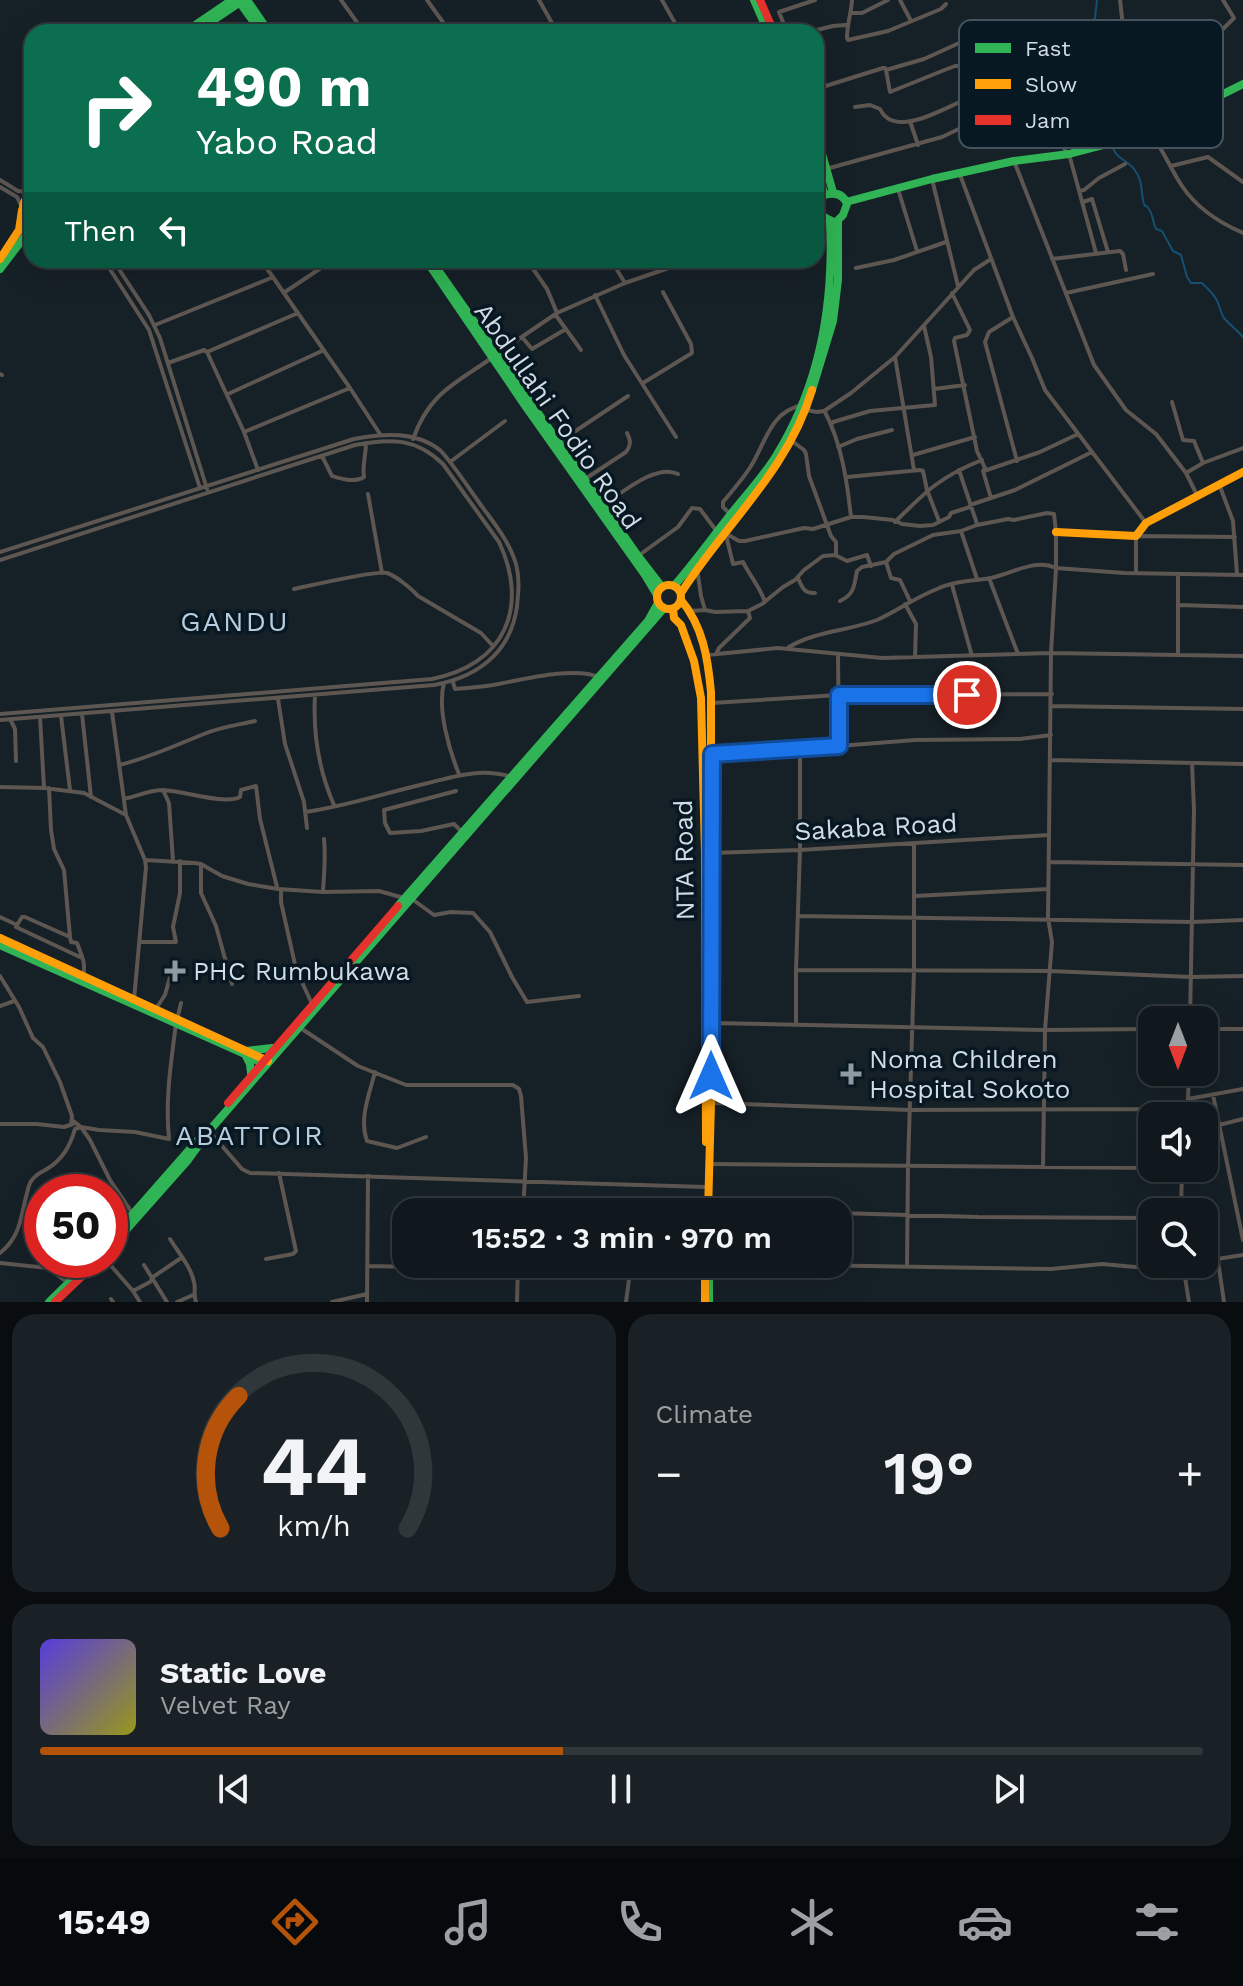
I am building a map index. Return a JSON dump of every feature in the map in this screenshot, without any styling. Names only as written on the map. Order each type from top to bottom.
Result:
[{"type":"main road","points":[[754,0],[764,24]]},
{"type":"main road","points":[[760,0],[770,24]]},
{"type":"main road","points":[[199,24],[240,1]]},
{"type":"main road","points":[[207,24],[240,1]]},
{"type":"main road","points":[[240,1],[256,24]]},
{"type":"main road","points":[[240,1],[262,24]]},
{"type":"main road","points":[[1223,94],[1243,84]]},
{"type":"main road","points":[[846,202],[959,172],[1091,148]]},
{"type":"main road","points":[[824,162],[828,193]]},
{"type":"main road","points":[[824,181],[828,193]]},
{"type":"main road","points":[[824,218],[834,220],[844,216],[847,209],[843,197],[828,193]]},
{"type":"main road","points":[[824,197],[828,193]]},
{"type":"main road","points":[[0,259],[21,229],[24,202]]},
{"type":"main road","points":[[22,209],[24,214]]},
{"type":"main road","points":[[663,600],[680,604],[679,593],[722,533],[772,473],[792,441],[833,321],[838,280],[834,220]]},
{"type":"main road","points":[[0,269],[24,236]]},
{"type":"main road","name":"Abdullahi Fodio Road","points":[[434,268],[663,600]]},
{"type":"main road","name":"Abdullahi Fodio Road","points":[[495,355],[638,556],[663,600]]},
{"type":"main road","points":[[128,1228],[188,1160],[312,1004],[408,898],[663,600],[679,593],[722,533],[731,515],[776,456],[804,408]]},
{"type":"main road","points":[[1056,532],[1136,536],[1146,523],[1243,472]]},
{"type":"main road","name":"NTA Road","points":[[679,593],[711,654],[706,1198]]},
{"type":"main road","points":[[128,1220],[251,1075],[299,1027],[663,600]]},
{"type":"main road","name":"NTA Road","points":[[663,600],[681,625],[694,661],[701,698],[711,1023],[707,1198]]},
{"type":"main road","points":[[0,938],[177,1022]]},
{"type":"main road","points":[[0,945],[265,1062]]},
{"type":"main road","points":[[246,1052],[276,1047]]},
{"type":"main road","points":[[246,1052],[251,1075]]},
{"type":"main road","points":[[52,1302],[73,1278]]},
{"type":"main road","points":[[52,1302],[79,1278]]},
{"type":"main road","points":[[707,1278],[707,1302]]},
{"type":"street","points":[[341,0],[358,24]]},
{"type":"street","points":[[427,0],[444,24]]},
{"type":"street","points":[[549,0],[540,2],[552,24]]},
{"type":"street","points":[[662,0],[676,24]]},
{"type":"street","points":[[784,24],[779,12],[815,0]]},
{"type":"street","points":[[852,0],[847,38],[853,40],[888,31],[941,9],[946,4]]},
{"type":"street","points":[[851,13],[862,13],[888,0]]},
{"type":"street","points":[[900,0],[911,20]]},
{"type":"street","points":[[1120,0],[1122,20]]},
{"type":"street","points":[[1223,0],[1234,18],[1223,29]]},
{"type":"street","points":[[824,28],[847,25]]},
{"type":"street","points":[[824,86],[924,59],[959,43]]},
{"type":"street","points":[[886,70],[890,92],[959,66]]},
{"type":"street","points":[[855,107],[870,105],[896,122],[910,121],[959,102]]},
{"type":"street","points":[[910,121],[918,145]]},
{"type":"street","points":[[826,169],[918,145],[959,129]]},
{"type":"street","points":[[1065,148],[1096,253]]},
{"type":"street","points":[[1161,148],[1183,187],[1196,203],[1243,233]]},
{"type":"street","points":[[1171,166],[1208,157],[1243,182]]},
{"type":"street","points":[[1014,161],[1094,365],[1126,410],[1156,434],[1186,473],[1197,495]]},
{"type":"street","points":[[1079,191],[1125,164]]},
{"type":"street","points":[[959,172],[1013,317],[1045,390],[1146,523]]},
{"type":"street","points":[[932,179],[958,286]]},
{"type":"street","points":[[0,180],[24,191]]},
{"type":"street","points":[[0,187],[17,197],[22,209]]},
{"type":"street","points":[[898,188],[917,251]]},
{"type":"street","points":[[1083,202],[1092,199],[1108,253]]},
{"type":"street","points":[[856,268],[894,260],[947,242]]},
{"type":"street","points":[[1052,259],[1121,252],[1126,270]]},
{"type":"street","points":[[731,515],[723,507],[723,502],[750,467],[782,413],[804,408],[824,411],[851,393],[895,357],[958,286],[991,259]]},
{"type":"street","points":[[109,268],[149,330],[201,492]]},
{"type":"street","points":[[118,268],[154,325],[208,490]]},
{"type":"street","points":[[265,268],[380,434]]},
{"type":"street","points":[[284,292],[321,268]]},
{"type":"street","points":[[533,268],[547,289],[556,314],[581,350]]},
{"type":"street","points":[[616,268],[625,283]]},
{"type":"street","points":[[413,441],[426,411],[442,392],[495,355],[556,314],[595,295],[669,268]]},
{"type":"street","points":[[1066,293],[1153,274]]},
{"type":"street","points":[[154,325],[271,278]]},
{"type":"street","points":[[643,383],[692,353],[691,344],[663,292]]},
{"type":"street","points":[[952,293],[970,330],[967,335],[954,341],[977,451],[985,468],[983,471],[991,499]]},
{"type":"street","points":[[595,295],[617,341],[676,437]]},
{"type":"street","points":[[168,363],[204,350],[207,352],[298,313]]},
{"type":"street","points":[[1013,317],[989,332],[985,342],[1017,461]]},
{"type":"street","points":[[831,425],[870,411],[935,405],[931,357],[924,326]]},
{"type":"street","points":[[522,337],[532,349],[566,329]]},
{"type":"street","points":[[227,394],[324,350]]},
{"type":"street","points":[[207,352],[244,432],[260,477]]},
{"type":"street","points":[[895,357],[914,470]]},
{"type":"street","points":[[934,389],[965,385]]},
{"type":"street","points":[[244,432],[350,388]]},
{"type":"street","points":[[559,442],[628,396]]},
{"type":"street","points":[[1172,402],[1183,440],[1194,441],[1203,463]]},
{"type":"street","points":[[824,411],[847,477],[851,517]]},
{"type":"street","points":[[450,462],[505,421]]},
{"type":"street","points":[[838,447],[892,430]]},
{"type":"street","points":[[585,479],[626,452],[631,441],[627,433]]},
{"type":"street","points":[[0,714],[277,691],[315,692],[453,682],[472,673],[495,654],[510,635],[518,609],[519,581],[506,541],[443,464],[408,436],[380,434],[354,439],[208,490]]},
{"type":"street","points":[[983,471],[1017,461],[1078,434]]},
{"type":"street","points":[[913,455],[975,437]]},
{"type":"street","points":[[0,552],[366,443],[413,441],[436,447],[450,462],[499,542],[513,582],[511,608],[504,632],[468,668],[451,675],[278,698],[0,720]]},
{"type":"street","points":[[792,441],[806,454],[809,476],[836,542],[835,555]]},
{"type":"street","points":[[322,456],[332,476],[360,480],[364,477],[366,443]]},
{"type":"street","points":[[1186,473],[1243,448]]},
{"type":"street","points":[[638,556],[678,527],[692,508],[700,509],[722,533],[739,541],[798,529],[813,529],[851,517],[933,525],[951,513],[1015,490],[1092,452]]},
{"type":"street","points":[[895,522],[945,477],[982,460]]},
{"type":"street","points":[[959,470],[977,525]]},
{"type":"street","points":[[603,505],[657,471],[674,471],[678,474]]},
{"type":"street","points":[[847,477],[923,471],[939,521]]},
{"type":"street","points":[[787,648],[799,641],[879,619],[940,587],[989,578],[1019,568],[1045,565],[1136,573],[1241,574],[1233,521],[1219,484]]},
{"type":"street","points":[[0,560],[201,492]]},
{"type":"street","points":[[368,494],[382,573]]},
{"type":"street","points":[[840,601],[852,593],[857,571],[862,567],[886,562],[894,554],[933,535],[1054,514],[1056,568],[1051,653],[1048,918],[1052,942],[1045,1030],[1043,1167]]},
{"type":"street","points":[[961,531],[977,579]]},
{"type":"street","points":[[722,533],[733,564],[743,562],[760,587],[765,602]]},
{"type":"street","points":[[1136,573],[1136,536],[1235,537]]},
{"type":"street","points":[[690,611],[748,611],[798,578],[823,556],[835,555],[847,561],[867,555],[871,566]]},
{"type":"street","points":[[886,562],[891,578],[900,580],[916,624],[915,657]]},
{"type":"street","points":[[697,568],[705,610]]},
{"type":"street","points":[[294,589],[387,573],[418,596],[481,633],[493,646]]},
{"type":"street","points":[[1178,574],[1178,655]]},
{"type":"street","points":[[798,578],[803,590],[815,593]]},
{"type":"street","points":[[989,578],[1018,654]]},
{"type":"street","points":[[952,584],[972,656]]},
{"type":"street","points":[[1179,605],[1243,607]]},
{"type":"street","points":[[711,654],[750,618],[748,611]]},
{"type":"street","points":[[711,654],[787,648],[882,658],[1051,653],[1243,656]]},
{"type":"street","points":[[838,655],[839,746]]},
{"type":"street","points":[[453,682],[455,689],[575,673],[599,677]]},
{"type":"street","points":[[444,683],[441,693],[446,729],[459,775]]},
{"type":"street","points":[[277,691],[285,744],[304,802],[307,828]]},
{"type":"street","points":[[315,692],[318,749],[324,779],[334,805]]},
{"type":"street","points":[[712,703],[839,695],[1052,694]]},
{"type":"street","points":[[111,705],[126,815],[145,860],[134,1000]]},
{"type":"street","points":[[1051,706],[1243,709]]},
{"type":"street","points":[[82,714],[91,797]]},
{"type":"street","points":[[61,716],[70,790]]},
{"type":"street","points":[[40,717],[54,849],[64,870],[71,942],[77,943],[86,964],[83,977]]},
{"type":"street","points":[[10,719],[15,729],[16,761]]},
{"type":"street","points":[[119,765],[143,760],[221,728],[255,721]]},
{"type":"street","points":[[712,754],[915,740],[1020,739],[1051,735]]},
{"type":"street","points":[[796,1025],[800,749]]},
{"type":"street","points":[[1051,760],[1243,764]]},
{"type":"street","points":[[1190,1006],[1192,763]]},
{"type":"street","points":[[305,812],[470,772],[512,777]]},
{"type":"street","points":[[124,799],[163,790],[230,801],[240,797],[241,790],[256,786],[260,819],[296,969],[312,1004]]},
{"type":"street","points":[[0,787],[70,790],[126,815]]},
{"type":"street","points":[[163,790],[169,803],[173,861]]},
{"type":"street","points":[[456,791],[384,810],[383,814],[390,833],[454,824],[463,833]]},
{"type":"street","name":"Sakaba Road","points":[[708,853],[1049,835]]},
{"type":"street","points":[[323,892],[326,861],[324,839]]},
{"type":"street","points":[[907,1266],[914,844]]},
{"type":"street","points":[[145,860],[201,864],[222,876],[279,889],[379,891],[408,898],[434,915],[473,913],[490,932],[527,1002],[579,996]]},
{"type":"street","points":[[139,942],[176,942],[173,922],[180,893],[180,861]]},
{"type":"street","points":[[1050,862],[1243,865]]},
{"type":"street","points":[[201,864],[201,893],[216,926],[232,984]]},
{"type":"street","points":[[915,896],[1049,889]]},
{"type":"street","points":[[798,916],[1192,922],[1243,920]]},
{"type":"street","points":[[0,917],[82,958]]},
{"type":"street","points":[[17,925],[25,917],[70,937]]},
{"type":"street","points":[[796,970],[1050,971],[1243,976]]},
{"type":"street","points":[[155,1010],[165,995],[170,977],[181,974]]},
{"type":"street","points":[[0,976],[33,1038],[43,1047],[52,1064],[73,1123],[99,1130],[135,1132],[169,1139],[169,1080],[181,1003]]},
{"type":"street","points":[[0,1006],[14,1001]]},
{"type":"street","points":[[711,1023],[1138,1029]]},
{"type":"street","points":[[299,1027],[358,1066],[406,1085],[513,1085],[519,1089],[523,1111],[524,1198]]},
{"type":"street","points":[[1218,1029],[1243,1029]]},
{"type":"street","points":[[375,1072],[363,1130],[367,1141],[397,1148],[426,1137]]},
{"type":"street","points":[[1187,1102],[1188,1086]]},
{"type":"street","points":[[1188,1099],[1243,1089]]},
{"type":"street","points":[[1213,1095],[1243,1240]]},
{"type":"street","points":[[711,1103],[910,1110],[1138,1109]]},
{"type":"street","points":[[1219,1125],[1243,1119]]},
{"type":"street","points":[[0,1124],[64,1127],[73,1123]]},
{"type":"street","points":[[81,1127],[133,1214]]},
{"type":"street","points":[[0,1253],[17,1233],[29,1182],[66,1153],[75,1129],[81,1127]]},
{"type":"street","points":[[209,1131],[242,1169],[250,1173],[706,1187]]},
{"type":"street","points":[[708,1164],[1138,1168]]},
{"type":"street","points":[[266,1259],[296,1251],[279,1173]]},
{"type":"street","points":[[367,1302],[368,1176]]},
{"type":"street","points":[[852,1213],[1138,1218]]},
{"type":"street","points":[[170,1239],[194,1282],[196,1302]]},
{"type":"street","points":[[1218,1259],[1243,1255]]},
{"type":"street","points":[[133,1291],[181,1258]]},
{"type":"street","points":[[0,1263],[48,1268],[68,1283]]},
{"type":"street","points":[[852,1265],[1051,1269],[1102,1264],[1138,1267]]},
{"type":"street","points":[[144,1265],[167,1302]]},
{"type":"street","points":[[367,1266],[392,1266]]},
{"type":"street","points":[[1218,1270],[1224,1302]]},
{"type":"street","points":[[122,1278],[140,1302]]},
{"type":"street","points":[[517,1302],[518,1278]]},
{"type":"street","points":[[626,1302],[629,1278]]},
{"type":"street","points":[[1185,1278],[1189,1302]]},
{"type":"street","points":[[332,1302],[367,1294]]},
{"type":"street","points":[[177,1302],[193,1295]]},
{"type":"waterway","points":[[1093,20],[1097,0]]},
{"type":"waterway","points":[[1113,148],[1137,173],[1145,205],[1156,229],[1162,231],[1173,251],[1181,255],[1191,283],[1202,283],[1210,291],[1224,318],[1243,337]]},
{"type":"traffic: fast","points":[[197,24],[232,0]]},
{"type":"traffic: fast","points":[[247,0],[264,24]]},
{"type":"traffic: fast","points":[[754,0],[764,24]]},
{"type":"traffic: fast","points":[[208,24],[239,3]]},
{"type":"traffic: fast","points":[[240,3],[255,24]]},
{"type":"traffic: fast","points":[[1223,94],[1243,84]]},
{"type":"traffic: fast","points":[[846,202],[932,179],[1092,148]]},
{"type":"traffic: fast","points":[[824,161],[833,192]]},
{"type":"traffic: fast","points":[[812,390],[833,321],[838,280],[838,220],[847,204],[838,194],[824,195]]},
{"type":"traffic: fast","points":[[824,217],[832,221]]},
{"type":"traffic: fast","points":[[674,586],[771,464],[804,401],[821,343],[826,313],[830,221]]},
{"type":"traffic: fast","points":[[0,269],[24,238]]},
{"type":"traffic: fast","points":[[431,268],[657,595]]},
{"type":"traffic: fast","points":[[437,268],[662,587]]},
{"type":"traffic: fast","points":[[398,906],[648,621],[658,603]]},
{"type":"traffic: fast","points":[[128,1228],[664,608]]},
{"type":"traffic: fast","points":[[0,945],[265,1065]]},
{"type":"traffic: fast","points":[[246,1051],[272,1048]]},
{"type":"traffic: fast","points":[[245,1054],[251,1073]]},
{"type":"traffic: fast","points":[[128,1220],[198,1140]]},
{"type":"traffic: fast","points":[[49,1302],[74,1278]]},
{"type":"traffic: fast","points":[[709,1278],[709,1302]]},
{"type":"traffic: slow","points":[[24,204],[24,212]]},
{"type":"traffic: slow","points":[[0,259],[19,230],[22,210]]},
{"type":"traffic: slow","points":[[681,593],[772,472],[788,446],[812,390]]},
{"type":"traffic: slow","points":[[1056,532],[1136,536],[1146,523],[1243,472]]},
{"type":"traffic: slow","points":[[669,585],[678,588],[681,597],[678,606],[669,609],[660,606],[657,597],[660,588],[669,585]]},
{"type":"traffic: slow","points":[[681,600],[699,632],[711,692],[708,1198]]},
{"type":"traffic: slow","points":[[673,609],[674,618],[681,625],[694,661],[701,698],[706,1142]]},
{"type":"traffic: slow","points":[[0,938],[268,1061]]},
{"type":"traffic: slow","points":[[705,1281],[705,1302]]},
{"type":"traffic: jam","points":[[760,0],[770,24]]},
{"type":"traffic: jam","points":[[228,1103],[398,906]]},
{"type":"traffic: jam","points":[[55,1302],[80,1278]]},
{"type":"place","name":"PHC Rumbukawa","points":[[175,971]]},
{"type":"place","name":"Noma Children Hospital Sokoto","points":[[851,1074]]},
{"type":"district","name":"GANDU","points":[[235,621]]},
{"type":"district","name":"ABATTOIR","points":[[250,1135]]},
{"type":"route","points":[[711,1076],[712,754],[839,746],[839,695],[967,695]]}]
